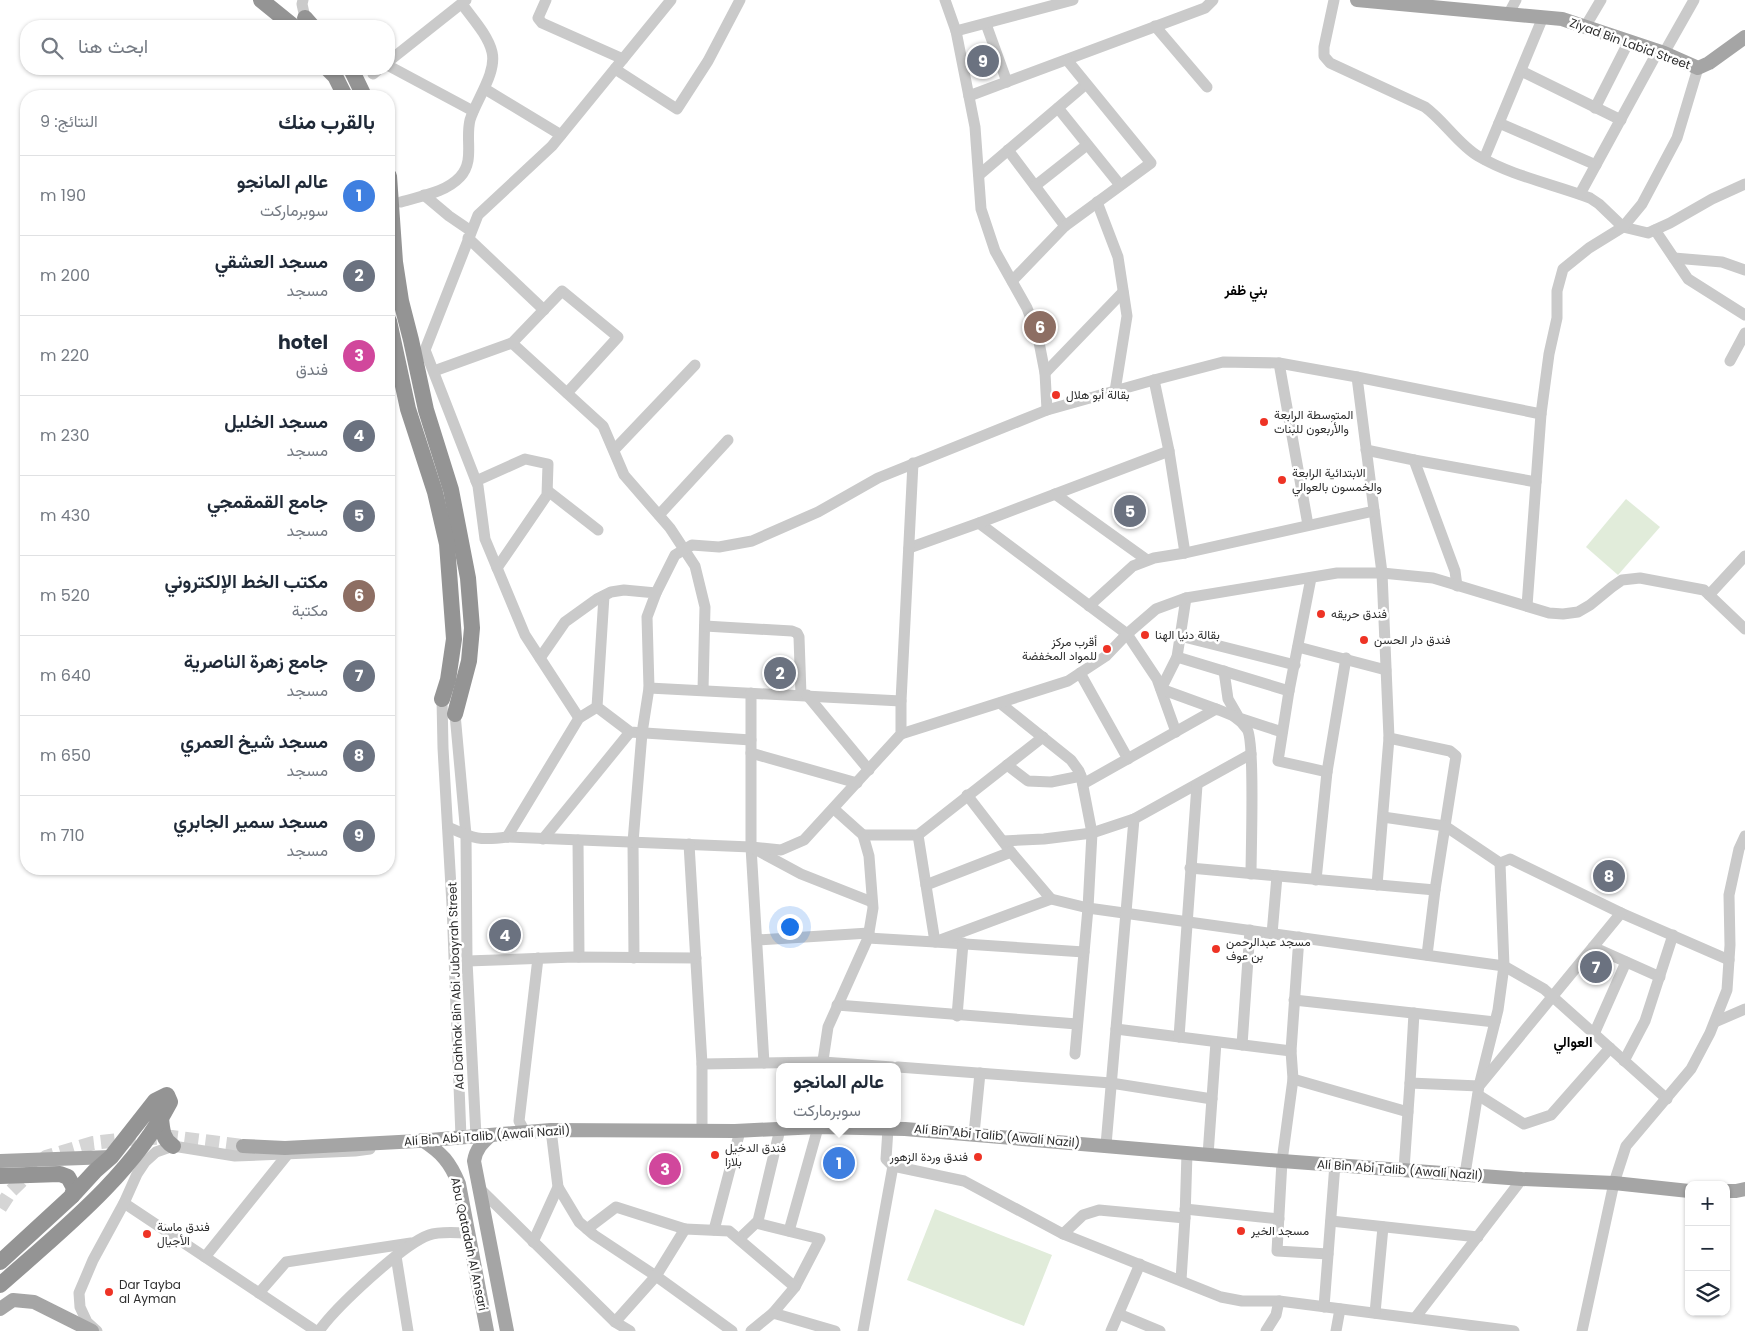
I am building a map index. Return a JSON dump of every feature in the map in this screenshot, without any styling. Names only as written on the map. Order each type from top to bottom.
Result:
[{"type":"highway","points":[[261,0],[297,20]]},
{"type":"highway","points":[[334,75],[342,90]]},
{"type":"highway","points":[[354,75],[361,90]]},
{"type":"highway","points":[[395,262],[401,301],[412,340],[426,410],[451,490],[468,578],[472,628],[469,661],[456,714]]},
{"type":"highway","points":[[395,349],[408,409],[435,492],[447,544],[454,639],[448,680],[442,699]]},
{"type":"highway","points":[[0,1262],[112,1157],[155,1101],[167,1095],[170,1102],[162,1118],[103,1193],[0,1285]]},
{"type":"highway","points":[[162,1118],[162,1130],[167,1142],[173,1146]]},
{"type":"highway","points":[[0,1176],[60,1174],[68,1177],[74,1188],[72,1196]]},
{"type":"main road","name":"Ziyad Bin Labid Street","points":[[1358,0],[1562,19],[1661,52],[1698,68],[1745,37]]},
{"type":"main road","name":"Ali Bin Abi Talib (Awali Nazil)","points":[[243,1146],[285,1148],[551,1130],[740,1131],[793,1128]]},
{"type":"main road","name":"Ali Bin Abi Talib (Awali Nazil)","points":[[865,1128],[974,1134],[1282,1161],[1685,1191]]},
{"type":"main road","name":"Abu Qatadah Al Ansari","points":[[491,1135],[480,1145],[475,1153],[474,1161],[507,1331]]},
{"type":"main road","name":"Abu Qatadah Al Ansari","points":[[420,1140],[436,1150],[452,1167],[459,1184],[488,1331]]},
{"type":"main road","points":[[0,1162],[112,1157]]},
{"type":"main road","points":[[1730,1191],[1745,1189]]},
{"type":"main road","points":[[0,1309],[13,1300],[34,1302],[92,1331]]},
{"type":"street","points":[[303,0],[304,20]]},
{"type":"street","points":[[546,0],[538,18],[542,23],[623,59]]},
{"type":"street","points":[[579,718],[525,635],[485,539],[476,481],[425,350],[478,215],[552,146],[671,0]]},
{"type":"street","points":[[615,69],[677,108],[708,61],[740,0]]},
{"type":"street","points":[[945,0],[956,31],[975,127],[981,209],[995,251],[1027,308],[1038,337],[1046,373],[1047,410]]},
{"type":"street","points":[[956,31],[1072,0]]},
{"type":"street","points":[[969,96],[1205,8],[1213,0]]},
{"type":"street","points":[[1334,0],[1324,47],[1324,56],[1330,63],[1425,107],[1436,115],[1469,150],[1484,159],[1498,166],[1580,194],[1599,204],[1623,227],[1648,233],[1670,224],[1712,199],[1745,184]]},
{"type":"street","points":[[1509,13],[1516,0]]},
{"type":"street","points":[[1585,27],[1602,0]]},
{"type":"street","points":[[1580,194],[1621,120],[1694,0]]},
{"type":"street","points":[[395,56],[464,2],[493,54],[485,89],[473,111],[468,130],[470,159],[461,176],[448,187],[401,202]]},
{"type":"street","points":[[1484,159],[1543,17]]},
{"type":"street","points":[[986,24],[1007,82]]},
{"type":"street","points":[[1155,26],[1207,87]]},
{"type":"street","points":[[1595,108],[1628,41]]},
{"type":"street","points":[[1012,281],[1065,226],[1151,163],[1067,60]]},
{"type":"street","points":[[1527,606],[1541,414],[1549,354],[1557,318],[1557,291],[1564,269],[1589,248],[1623,227],[1642,204],[1677,138],[1698,68]]},
{"type":"street","points":[[395,69],[473,111]]},
{"type":"street","points":[[1520,71],[1621,120]]},
{"type":"street","points":[[979,175],[1086,84]]},
{"type":"street","points":[[485,89],[561,135]]},
{"type":"street","points":[[1058,108],[1120,186]]},
{"type":"street","points":[[1499,123],[1596,165]]},
{"type":"street","points":[[1035,186],[1087,145]]},
{"type":"street","points":[[1008,150],[1065,226]]},
{"type":"street","points":[[424,195],[470,235],[544,310]]},
{"type":"street","points":[[1097,202],[1118,257],[1126,316],[1115,391]]},
{"type":"street","points":[[1655,230],[1688,279],[1745,315]]},
{"type":"street","points":[[1674,258],[1722,262],[1745,270]]},
{"type":"street","points":[[434,371],[512,343],[562,291],[618,337],[567,393]]},
{"type":"street","points":[[1046,373],[1123,292]]},
{"type":"street","points":[[1730,360],[1745,333]]},
{"type":"street","points":[[512,343],[603,426],[624,475],[659,515],[695,566],[705,607],[703,690]]},
{"type":"street","points":[[634,958],[633,842],[636,732],[649,688],[647,617],[656,593],[675,555],[692,545],[719,547],[752,542],[818,512],[878,478],[1047,410],[1223,362],[1279,364],[1357,376],[1541,414]]},
{"type":"street","points":[[1279,364],[1308,525]]},
{"type":"street","points":[[614,450],[695,365]]},
{"type":"street","points":[[1357,376],[1382,573],[1389,738],[1378,885]]},
{"type":"street","points":[[1154,380],[1185,553]]},
{"type":"street","points":[[659,515],[728,440]]},
{"type":"street","points":[[1366,450],[1536,482]]},
{"type":"street","points":[[909,548],[978,524],[1168,451]]},
{"type":"street","points":[[476,481],[525,459],[548,464],[547,495],[497,568]]},
{"type":"street","points":[[1414,460],[1455,571],[1457,586]]},
{"type":"street","points":[[902,734],[901,700],[913,463]]},
{"type":"street","points":[[548,491],[598,530]]},
{"type":"street","points":[[1055,494],[1147,560]]},
{"type":"street","points":[[1089,606],[1133,566],[1147,560],[1374,511]]},
{"type":"street","points":[[978,524],[1127,634],[1157,679],[1176,732]]},
{"type":"street","points":[[1709,595],[1745,556]]},
{"type":"street","points":[[448,827],[466,835],[486,840],[506,837],[689,844],[781,850],[804,840],[902,734],[1068,682],[1106,656],[1127,634],[1156,609],[1186,598],[1337,573],[1382,573],[1434,578],[1549,613],[1563,614],[1578,612],[1622,580],[1640,578],[1704,590],[1745,629]]},
{"type":"street","points":[[1311,578],[1289,691],[1278,761],[1327,772]]},
{"type":"street","points":[[540,658],[565,622],[604,596],[612,592],[624,590],[656,593]]},
{"type":"street","points":[[597,707],[604,596]]},
{"type":"street","points":[[1161,690],[1177,657],[1186,598]]},
{"type":"street","points":[[704,626],[792,631],[797,633],[800,637],[804,695],[869,770]]},
{"type":"street","points":[[1180,636],[1295,665]]},
{"type":"street","points":[[1298,647],[1386,670]]},
{"type":"street","points":[[1177,657],[1289,691]]},
{"type":"street","points":[[1316,880],[1327,772],[1346,658]]},
{"type":"street","points":[[1224,671],[1228,699],[1248,731],[1251,754],[1251,874]]},
{"type":"street","points":[[1080,674],[1128,759]]},
{"type":"street","points":[[649,688],[901,700]]},
{"type":"street","points":[[1161,690],[1282,732]]},
{"type":"street","points":[[751,692],[751,847],[764,1063]]},
{"type":"street","points":[[442,699],[461,1137]]},
{"type":"street","points":[[1000,703],[1071,760],[1079,771],[1082,780],[1092,833],[1088,908],[1075,1054]]},
{"type":"street","points":[[506,837],[579,718],[597,707]]},
{"type":"street","points":[[597,707],[636,732],[751,740]]},
{"type":"street","points":[[1007,764],[1028,781],[1082,780],[1128,759],[1216,708]]},
{"type":"street","name":"Ad Dahhak Bin Abi Jubayrah Street","points":[[456,714],[466,835],[467,961],[476,1136]]},
{"type":"street","points":[[543,839],[636,732]]},
{"type":"street","points":[[863,835],[918,835],[966,795],[1043,737]]},
{"type":"street","points":[[1389,738],[1450,751],[1456,756],[1427,955]]},
{"type":"street","points":[[751,752],[858,783]]},
{"type":"street","points":[[1003,841],[1044,839],[1092,833],[1134,820],[1251,754]]},
{"type":"street","points":[[1179,1037],[1197,785]]},
{"type":"street","points":[[966,795],[1051,899]]},
{"type":"street","points":[[822,1063],[828,1026],[868,936],[872,902],[869,856],[863,835],[834,809]]},
{"type":"street","points":[[1383,817],[1445,826],[1500,863]]},
{"type":"street","points":[[1106,1145],[1134,820]]},
{"type":"street","points":[[918,835],[935,942]]},
{"type":"street","points":[[1582,1331],[1614,1184],[1626,1146],[1691,1069],[1715,1022],[1727,990],[1729,895],[1739,849],[1745,836]]},
{"type":"street","points":[[578,840],[579,957]]},
{"type":"street","points":[[689,844],[702,1064],[702,1131]]},
{"type":"street","points":[[751,847],[801,874],[872,902]]},
{"type":"street","points":[[926,885],[1011,852]]},
{"type":"street","points":[[1500,863],[1510,859],[1621,913],[1729,960]]},
{"type":"street","points":[[1465,1174],[1478,1091],[1495,1022],[1504,966],[1500,863]]},
{"type":"street","points":[[1190,868],[1435,890]]},
{"type":"street","points":[[1272,934],[1277,876]]},
{"type":"street","points":[[935,942],[1051,899],[1088,908],[1504,966],[1544,989],[1667,1099]]},
{"type":"street","points":[[1478,1091],[1621,913]]},
{"type":"street","points":[[1242,1045],[1250,930]]},
{"type":"street","points":[[757,940],[868,936],[1084,952]]},
{"type":"street","points":[[1624,1061],[1645,1021],[1673,936]]},
{"type":"street","points":[[1299,937],[1290,1051],[1293,1079],[1282,1161],[1277,1251],[1328,1254]]},
{"type":"street","points":[[957,1016],[963,943]]},
{"type":"street","points":[[1593,947],[1660,977]]},
{"type":"street","points":[[467,961],[579,957],[696,958]]},
{"type":"street","points":[[525,1132],[519,1121],[538,958]]},
{"type":"street","points":[[1594,1034],[1626,962]]},
{"type":"street","points":[[1294,1000],[1495,1022]]},
{"type":"street","points":[[837,1005],[1077,1024]]},
{"type":"street","points":[[1715,1022],[1745,1009]]},
{"type":"street","points":[[1404,1169],[1414,1014]]},
{"type":"street","points":[[1116,1029],[1290,1051]]},
{"type":"street","points":[[1208,1155],[1216,1042]]},
{"type":"street","points":[[1410,1083],[1478,1091],[1524,1124],[1551,1115],[1610,1048]]},
{"type":"street","points":[[702,1064],[776,1063]]},
{"type":"street","points":[[901,1067],[1111,1083],[1212,1099]]},
{"type":"street","points":[[974,1134],[980,1073]]},
{"type":"street","points":[[1293,1079],[1408,1112]]},
{"type":"street","points":[[789,1231],[818,1128]]},
{"type":"street","points":[[739,1239],[758,1221],[780,1129]]},
{"type":"street","points":[[888,1129],[886,1159],[892,1166],[964,1181],[1063,1234],[1221,1297],[1242,1302],[1279,1301],[1514,1331]]},
{"type":"street","points":[[551,1130],[558,1187],[579,1222],[732,1331]]},
{"type":"street","points":[[714,1230],[740,1131]]},
{"type":"street","points":[[98,1331],[87,1322],[80,1307],[79,1293],[93,1260],[124,1203],[137,1174],[145,1162],[156,1152],[173,1146],[235,1156],[287,1155],[355,1151],[420,1140]]},
{"type":"street","points":[[1180,1280],[1187,1153]]},
{"type":"street","points":[[205,1257],[287,1155]]},
{"type":"street","points":[[1324,1307],[1335,1164]]},
{"type":"street","points":[[863,1331],[892,1166]]},
{"type":"street","points":[[1415,1318],[1522,1179]]},
{"type":"street","points":[[533,1242],[558,1187]]},
{"type":"street","points":[[479,1188],[615,1322],[630,1331]]},
{"type":"street","points":[[124,1203],[318,1331],[396,1256],[415,1242],[430,1234],[468,1233]]},
{"type":"street","points":[[587,1229],[616,1207],[684,1229],[729,1231],[795,1287]]},
{"type":"street","points":[[1063,1234],[1084,1215],[1099,1210],[1279,1219]]},
{"type":"street","points":[[1331,1221],[1478,1237]]},
{"type":"street","points":[[751,1331],[773,1313],[795,1287],[820,1239],[756,1223]]},
{"type":"street","points":[[1374,1313],[1383,1227]]},
{"type":"street","points":[[615,1322],[656,1276],[684,1229]]},
{"type":"street","points":[[258,1293],[286,1262],[415,1242]]},
{"type":"street","points":[[396,1256],[408,1331]]},
{"type":"street","points":[[1111,1331],[1140,1264]]},
{"type":"street","points":[[1266,1331],[1276,1315],[1279,1301]]},
{"type":"street","points":[[1336,1331],[1340,1309]]},
{"type":"street","points":[[773,1313],[817,1329],[835,1331]]},
{"type":"street","points":[[1119,1314],[1160,1331]]},
{"type":"green space","points":[[1626,499],[1660,527],[1618,575],[1586,547]]},
{"type":"green space","points":[[935,1209],[1052,1255],[1024,1326],[907,1280]]},
{"type":"tunnel","points":[[0,1208],[11,1191],[46,1157],[93,1143],[172,1137],[243,1146]]},
{"type":"place","name":"مسجد سمير الجابري","points":[[983,61]]},
{"type":"place","name":"مكتب الخط الإلكتروني","points":[[1040,327]]},
{"type":"place","name":"بقالة أبو هلال","points":[[1056,395]]},
{"type":"place","name":"المتوسطة الرابعة والأربعون للبنات","points":[[1264,422]]},
{"type":"place","name":"الابتدائية الرابعة والخمسون بالعوالي","points":[[1282,480]]},
{"type":"place","name":"جامع القمقمجي","points":[[1130,511]]},
{"type":"place","name":"فندق حريقه","points":[[1321,614]]},
{"type":"place","name":"بقالة دنيا الهنا","points":[[1145,635]]},
{"type":"place","name":"فندق دار الحسن","points":[[1364,640]]},
{"type":"place","name":"أقرب مركز للمواد المخفضة","points":[[1107,649]]},
{"type":"place","name":"مسجد العشقي","points":[[780,673]]},
{"type":"place","name":"مسجد شيخ العمري","points":[[1609,876]]},
{"type":"place","name":"مسجد الخليل","points":[[505,935]]},
{"type":"place","name":"مسجد عبدالرحمن بن عوف","points":[[1216,949]]},
{"type":"place","name":"جامع زهرة الناصرية","points":[[1596,967]]},
{"type":"place","name":"فندق الدخيل بلازا","points":[[715,1155]]},
{"type":"place","name":"فندق وردة الزهور","points":[[978,1157]]},
{"type":"place","name":"عالم المانجو","points":[[839,1163]]},
{"type":"place","name":"hotel","points":[[665,1169]]},
{"type":"place","name":"مسجد الخير","points":[[1241,1231]]},
{"type":"place","name":"فندق ماسة الأجيال","points":[[147,1234]]},
{"type":"place","name":"Dar Tayba al Ayman","points":[[109,1292]]},
{"type":"district","name":"بني ظفر","points":[[1246,290]]},
{"type":"district","name":"العوالي","points":[[1573,1042]]}]
